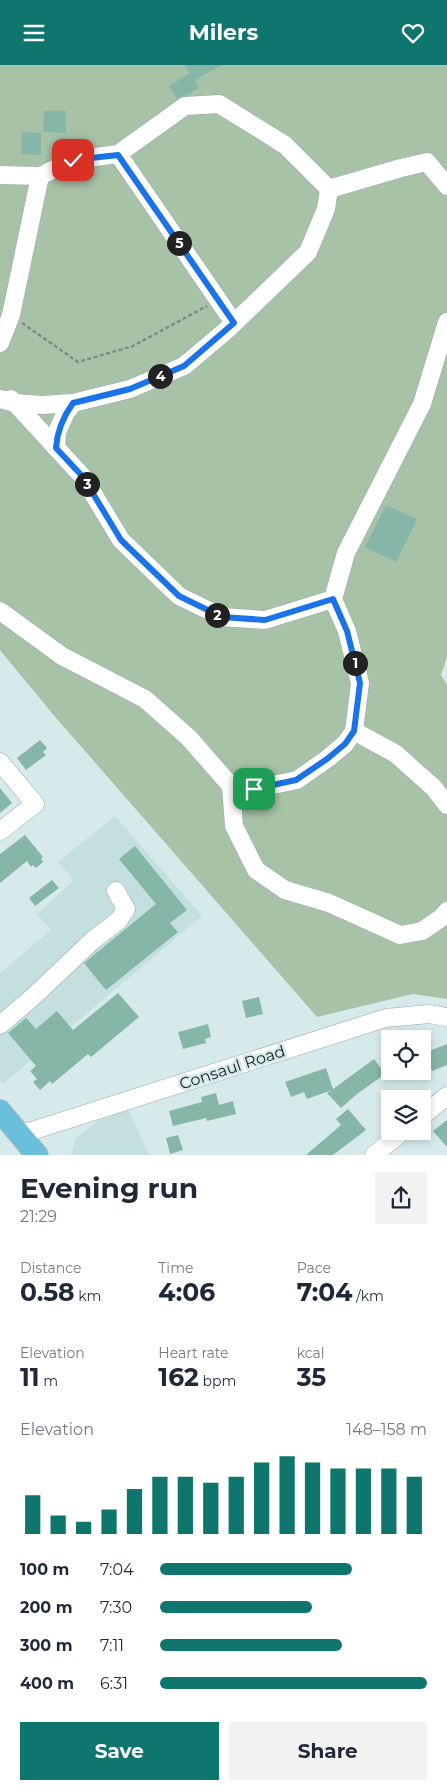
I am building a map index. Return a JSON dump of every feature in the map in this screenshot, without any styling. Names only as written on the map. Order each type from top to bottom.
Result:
[{"type":"main road","points":[[0,1111],[37,1155]]},
{"type":"street","points":[[0,175],[40,177],[73,160],[118,155],[185,106],[219,104],[285,145],[329,189]]},
{"type":"street","points":[[118,155],[234,323]]},
{"type":"street","points":[[329,189],[401,168],[427,163],[447,186]]},
{"type":"street","points":[[0,343],[11,315],[40,177]]},
{"type":"street","points":[[7,401],[42,405],[73,403],[130,389],[184,366],[234,323],[308,252],[326,209],[329,189]]},
{"type":"street","points":[[231,786],[254,789],[296,780],[345,744],[354,731],[360,683],[347,631],[333,599],[346,553],[422,404],[447,323]]},
{"type":"street","points":[[0,388],[7,401],[83,477],[121,540],[179,596],[222,617],[265,620],[333,599]]},
{"type":"street","points":[[56,448],[57,433],[65,414],[73,403]]},
{"type":"street","points":[[0,611],[62,656],[145,699],[189,738],[231,786],[234,826],[256,870],[285,891],[329,903],[400,935],[422,931],[447,911]]},
{"type":"street","points":[[354,731],[396,754],[434,789],[447,805]]},
{"type":"street","points":[[0,762],[35,804],[0,831]]},
{"type":"street","points":[[0,1025],[34,996],[92,940],[119,920],[126,909],[116,891]]},
{"type":"street","name":"Consaul Road","points":[[19,1135],[386,1018],[429,1014],[447,1017]]},
{"type":"street","points":[[431,1109],[447,1096]]},
{"type":"street","points":[[374,1155],[392,1140]]},
{"type":"path","points":[[11,315],[78,362],[133,346],[219,300]]},
{"type":"shaded area","points":[[115,816],[202,916],[3,1084],[0,1081],[0,973],[51,930],[37,914],[74,880],[58,862]]},
{"type":"shaded area","points":[[128,1109],[149,1155],[71,1155],[76,1138],[98,1121]]},
{"type":"green space","points":[[0,65],[447,65],[447,656],[441,675],[447,685],[447,999],[413,994],[317,1017],[51,712],[0,650]]},
{"type":"building","points":[[185,65],[221,65],[194,81]]},
{"type":"building","points":[[190,73],[199,88],[177,99],[169,86]]},
{"type":"building","points":[[44,111],[66,111],[66,133],[43,132]]},
{"type":"building","points":[[22,132],[41,133],[41,155],[21,154]]},
{"type":"building","points":[[386,505],[417,519],[396,562],[365,547]]},
{"type":"building","points":[[40,740],[47,748],[43,752],[46,755],[26,770],[17,758]]},
{"type":"building","points":[[0,788],[12,803],[0,813]]},
{"type":"building","points":[[25,835],[43,857],[41,859],[43,862],[36,868],[33,865],[31,867],[27,861],[0,883],[0,854]]},
{"type":"building","points":[[135,846],[187,910],[170,923],[178,932],[106,990],[84,963],[156,904],[119,859]]},
{"type":"building","points":[[52,880],[59,888],[35,906],[29,898]]},
{"type":"building","points":[[118,993],[139,1017],[91,1057],[88,1054],[52,1084],[50,1081],[40,1090],[33,1082],[37,1079],[30,1071],[36,1066],[8,1033],[26,1018],[36,1029],[57,1011],[73,1030]]},
{"type":"building","points":[[259,997],[263,1014],[246,1018],[242,1001]]},
{"type":"building","points":[[208,1024],[211,1037],[205,1039],[206,1043],[183,1049],[178,1032]]},
{"type":"building","points":[[447,1044],[447,1065],[432,1071],[431,1050]]},
{"type":"building","points":[[374,1059],[381,1069],[381,1077],[341,1108],[327,1093],[332,1090],[307,1099],[304,1092],[291,1097],[285,1082],[326,1068],[333,1089]]},
{"type":"building","points":[[216,1093],[219,1105],[233,1101],[236,1114],[207,1121],[206,1118],[173,1126],[169,1111],[202,1102],[201,1097]]},
{"type":"building","points":[[348,1109],[366,1130],[333,1155],[306,1155],[341,1125],[336,1119]]},
{"type":"building","points":[[447,1120],[447,1147],[433,1131]]},
{"type":"building","points":[[178,1135],[183,1150],[170,1154],[166,1138]]},
{"type":"route","points":[[73,160],[118,155],[234,323],[184,366],[130,389],[73,403],[65,414],[57,433],[56,448],[83,477],[121,540],[179,596],[222,617],[265,620],[333,599],[347,631],[360,683],[354,731],[345,744],[296,780],[254,789]]}]
